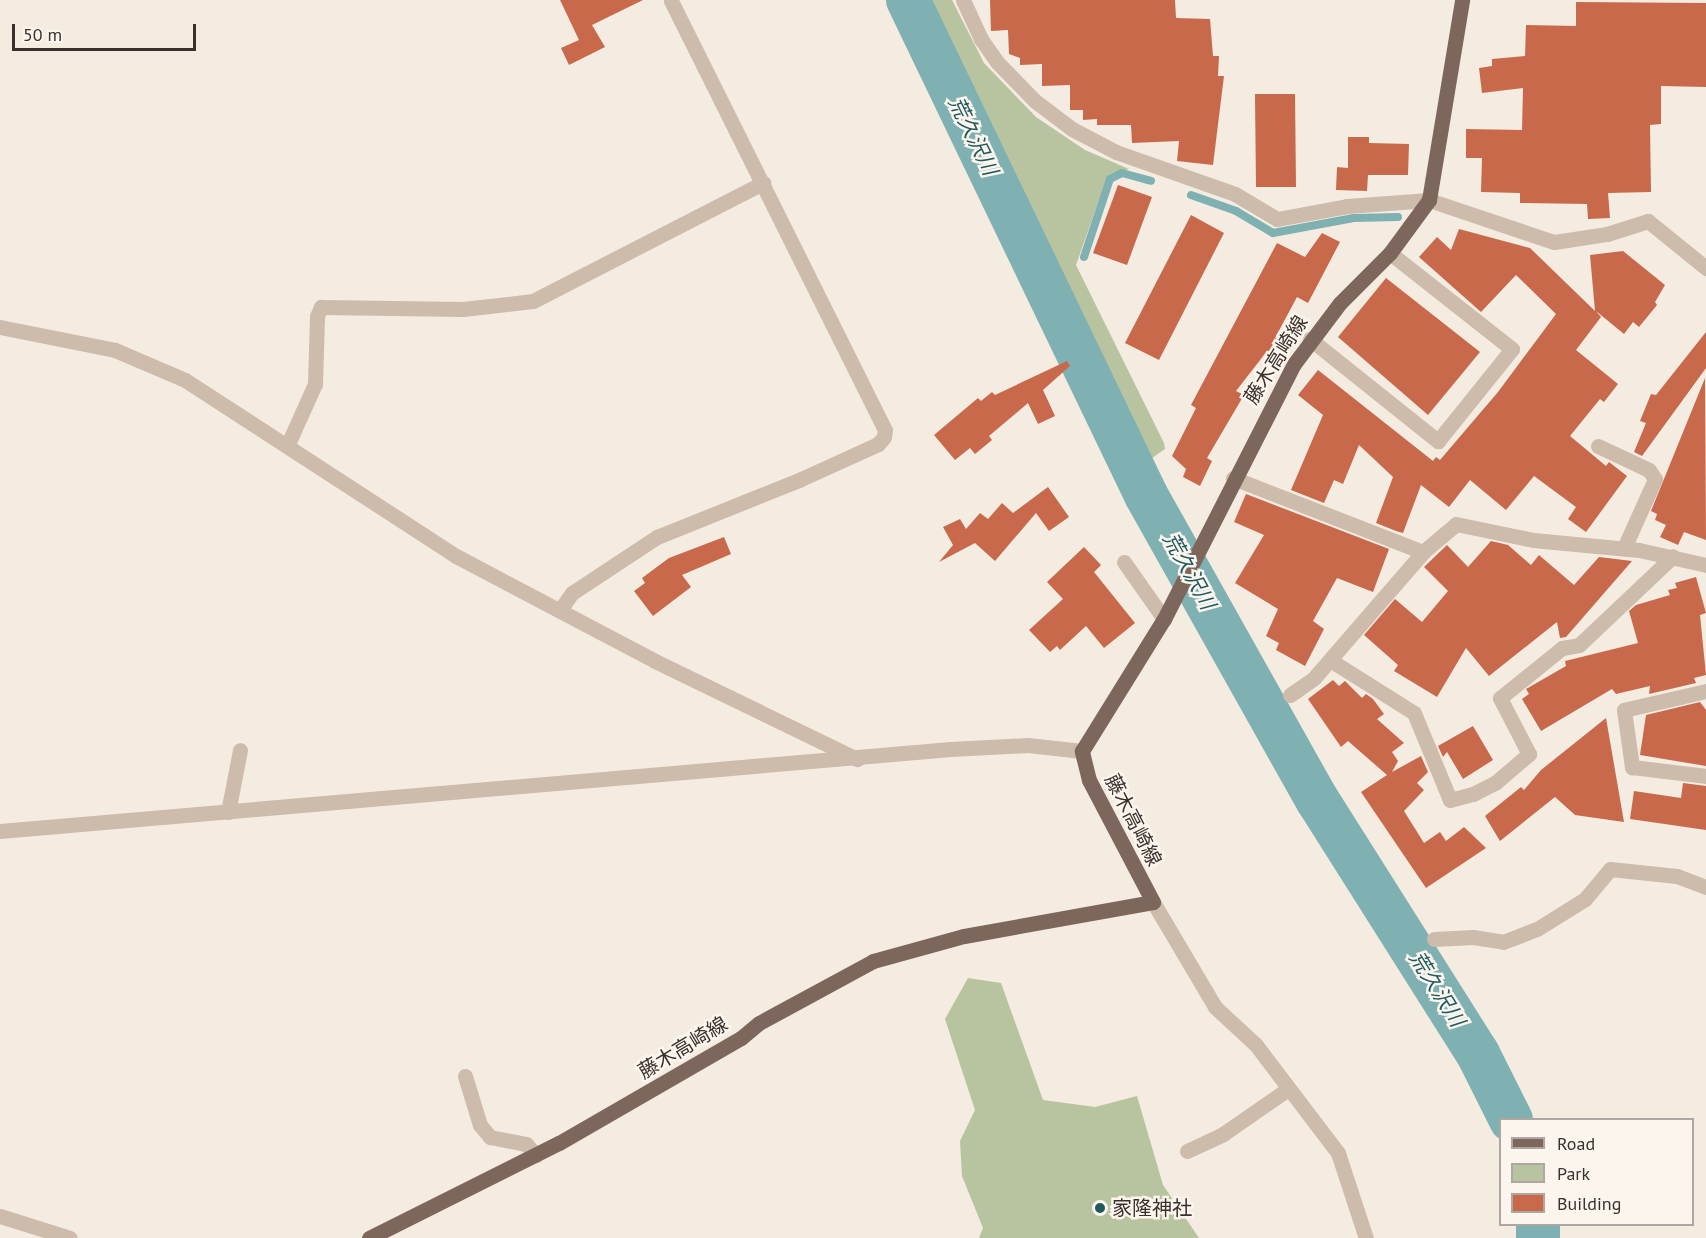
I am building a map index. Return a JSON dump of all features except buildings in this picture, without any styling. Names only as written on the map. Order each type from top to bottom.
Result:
[{"type":"main road","name":"藤木高崎線","points":[[369,1238],[536,1155],[873,961],[964,936],[1153,902],[1089,780],[1082,751],[1166,613],[1233,478],[1310,339],[1340,303],[1390,253],[1429,200],[1462,0]]},
{"type":"street","points":[[560,610],[572,593],[657,537],[801,479],[878,444],[884,437],[885,430],[671,0]]},
{"type":"street","points":[[963,0],[989,52],[1018,86],[1072,129],[1116,152],[1236,194],[1277,219],[1347,206],[1429,200],[1547,242],[1607,234],[1648,221],[1706,268]]},
{"type":"street","points":[[288,444],[315,384],[317,316],[321,307],[463,309],[533,302],[763,183]]},
{"type":"street","points":[[1310,339],[1438,441],[1512,349],[1390,253]]},
{"type":"street","points":[[0,327],[90,344],[148,361],[288,444],[456,556],[857,759]]},
{"type":"street","points":[[1598,446],[1648,470],[1655,479],[1624,548]]},
{"type":"street","points":[[1233,478],[1423,552]]},
{"type":"street","points":[[1290,695],[1330,660],[1423,552],[1456,524],[1533,540],[1624,548],[1673,556],[1706,565]]},
{"type":"street","points":[[1330,660],[1414,713],[1450,800],[1473,794],[1494,783],[1529,754],[1500,698],[1562,648],[1579,645],[1673,556]]},
{"type":"street","points":[[1124,562],[1166,613]]},
{"type":"street","points":[[1706,692],[1624,710],[1632,767],[1706,776]]},
{"type":"street","points":[[0,831],[470,789],[1028,745],[1082,751]]},
{"type":"street","points":[[228,812],[240,750]]},
{"type":"street","points":[[1434,939],[1473,937],[1503,942],[1537,929],[1585,899],[1610,869],[1677,876],[1706,887]]},
{"type":"street","points":[[1153,902],[1215,1007],[1256,1045],[1338,1153],[1366,1238]]},
{"type":"street","points":[[465,1076],[480,1125],[490,1137],[526,1144],[536,1155]]},
{"type":"street","points":[[1187,1152],[1223,1134],[1288,1089]]},
{"type":"street","points":[[0,1216],[70,1238]]},
{"type":"green space","points":[[926,0],[952,0],[984,63],[1036,117],[1085,150],[1129,169],[1107,177],[1076,265],[1164,443],[1165,449],[1152,458],[1164,482],[1160,484]]},
{"type":"green space","points":[[968,978],[1001,983],[1043,1100],[1095,1107],[1137,1096],[1163,1185],[1199,1238],[979,1238],[983,1228],[962,1176],[960,1141],[975,1110],[945,1019]]},
{"type":"waterway","name":"荒久沢川","points":[[908,0],[1146,495],[1318,801],[1478,1054],[1510,1118]]},
{"type":"waterway","points":[[1084,257],[1110,179],[1122,173],[1151,181]]},
{"type":"waterway","points":[[1191,195],[1236,211],[1273,233],[1354,218],[1398,217]]},
{"type":"waterway","name":"荒久沢川","points":[[1538,1226],[1538,1238]]},
{"type":"place","name":"家隆神社","points":[[1100,1208]]}]
